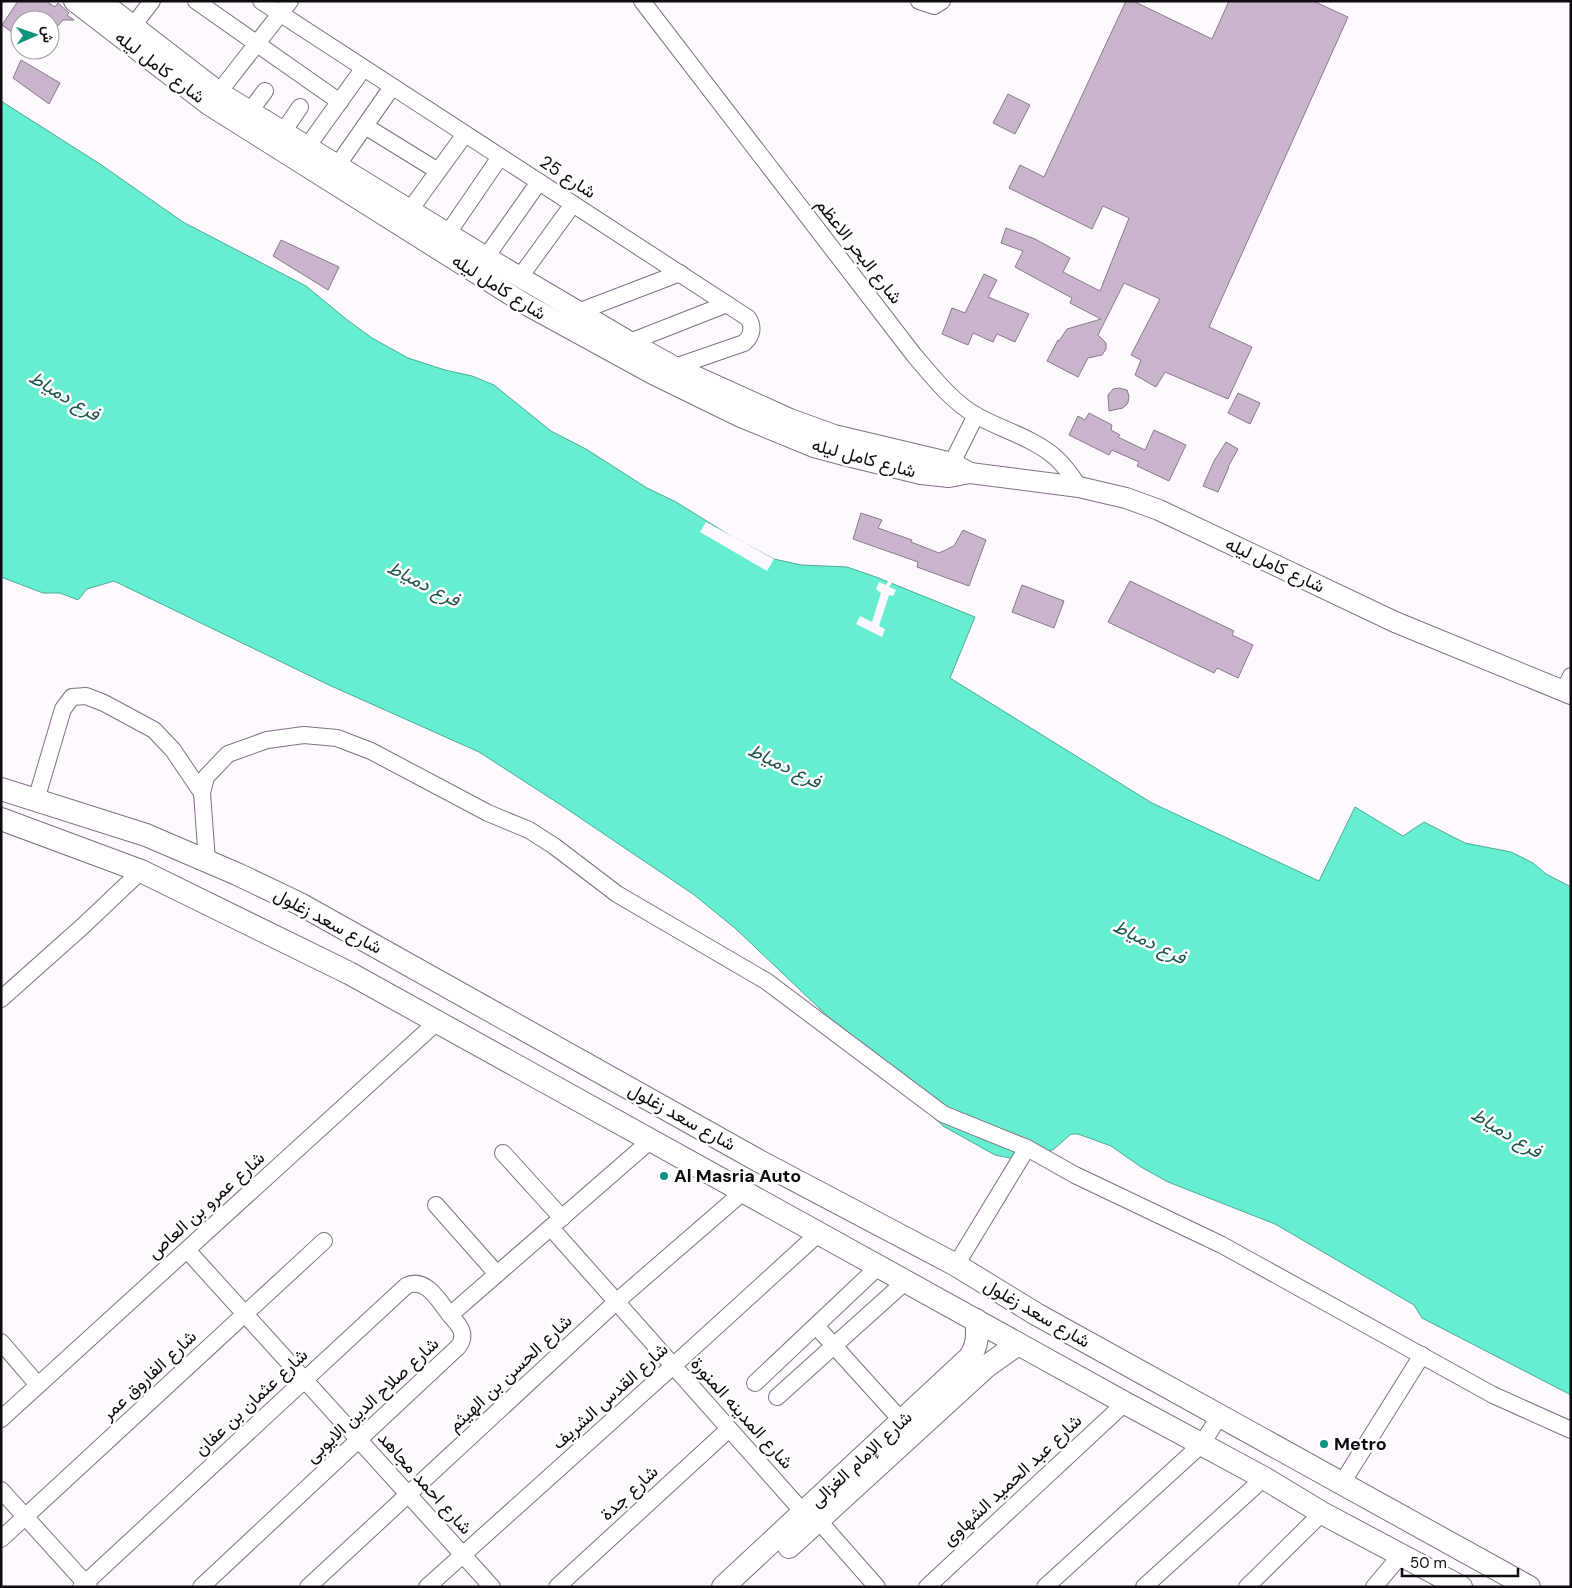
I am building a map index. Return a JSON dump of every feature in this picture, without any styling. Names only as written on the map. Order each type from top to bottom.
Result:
[{"type":"main road","name":"شارع سعد زغلول","points":[[1,789],[146,835],[237,874],[300,904],[759,1161],[956,1265],[1036,1314],[1529,1587]]},
{"type":"main road","name":"شارع سعد زغلول","points":[[1,820],[141,871],[349,973],[1018,1344],[1264,1478],[1322,1513],[1460,1587]]},
{"type":"main road","points":[[570,1055],[565,1056],[562,1063],[577,1098],[610,1090],[613,1085],[613,1079]]},
{"type":"main road","name":"شارع الإمام الغزالى","points":[[746,1587],[902,1421],[969,1358],[977,1341],[976,1320]]},
{"type":"main road","name":"شارع الإمام الغزالى","points":[[723,1587],[811,1516],[987,1366],[1018,1344]]},
{"type":"street","name":"شارع كامل ليله","points":[[74,1],[214,98],[525,304],[653,374],[743,409]]},
{"type":"street","points":[[133,26],[152,1]]},
{"type":"street","points":[[196,1],[340,102]]},
{"type":"street","name":"شارع 25","points":[[261,1],[748,318],[752,328],[748,339],[739,345],[653,374]]},
{"type":"street","points":[[214,98],[290,1]]},
{"type":"street","name":"شارع البحر الاعظم","points":[[642,1],[914,355],[950,394],[976,415],[1039,446],[1055,457],[1079,487]]},
{"type":"street","points":[[919,1],[934,6],[941,3]]},
{"type":"street","name":"شارع كامل ليله","points":[[103,2],[214,98],[250,111],[578,312],[675,366],[743,409],[814,446],[921,474],[951,470],[1079,487],[1126,498],[1159,510],[1395,622],[1568,687]]},
{"type":"street","points":[[307,147],[363,69]]},
{"type":"street","points":[[337,166],[392,87]]},
{"type":"street","points":[[250,111],[264,91]]},
{"type":"street","points":[[283,132],[300,107]]},
{"type":"street","points":[[365,126],[438,172]]},
{"type":"street","points":[[410,210],[465,134]]},
{"type":"street","points":[[448,233],[500,157]]},
{"type":"street","points":[[486,257],[539,182]]},
{"type":"street","points":[[520,277],[573,204]]},
{"type":"street","points":[[578,312],[680,273]]},
{"type":"street","points":[[630,342],[727,304]]},
{"type":"street","points":[[951,470],[976,415]]},
{"type":"street","points":[[36,800],[63,709],[72,697],[86,696],[104,703],[154,730],[173,750],[202,793]]},
{"type":"street","points":[[207,861],[202,793],[206,777],[228,754],[267,740],[304,735],[337,738],[371,751],[488,813],[529,830],[554,846],[617,894],[766,981],[943,1114],[1027,1148],[1075,1175],[1222,1245],[1493,1395],[1571,1430]]},
{"type":"street","points":[[1,999],[141,871]]},
{"type":"street","name":"شارع عمرو بن العاص","points":[[1,1419],[438,1021]]},
{"type":"street","points":[[450,1314],[651,1140]]},
{"type":"street","points":[[956,1265],[1027,1148]]},
{"type":"street","name":"شارع المدينه المنورة","points":[[503,1152],[616,1302],[729,1429],[877,1587]]},
{"type":"street","name":"شارع الحسن بن الهيثم","points":[[308,1587],[616,1302],[743,1192]]},
{"type":"street","points":[[436,1205],[497,1274]]},
{"type":"street","name":"شارع القدس الشريف","points":[[427,1587],[819,1233]]},
{"type":"street","name":"شارع الفاروق عمر","points":[[1,1539],[324,1241]]},
{"type":"street","name":"شارع احمد مجاهد","points":[[187,1250],[492,1587]]},
{"type":"street","points":[[755,1382],[879,1266]]},
{"type":"street","points":[[777,1397],[906,1281]]},
{"type":"street","name":"شارع عثمان بن عفان","points":[[85,1585],[406,1286],[421,1284],[426,1286],[450,1314]]},
{"type":"street","name":"شارع صلاح الدين الايوبى","points":[[201,1587],[460,1343],[462,1332],[450,1314]]},
{"type":"street","points":[[816,1326],[902,1421]]},
{"type":"street","points":[[1,1342],[38,1385]]},
{"type":"street","points":[[1342,1483],[1422,1355]]},
{"type":"street","name":"شارع عبد الحميد الشهاوى","points":[[926,1587],[1125,1403]]},
{"type":"street","points":[[1045,1587],[1202,1444],[1220,1415]]},
{"type":"street","name":"شارع جدة","points":[[557,1587],[729,1429]]},
{"type":"street","points":[[1144,1587],[1264,1478]]},
{"type":"street","points":[[1,1490],[85,1585]]},
{"type":"street","points":[[1247,1587],[1322,1513]]},
{"type":"street","points":[[1374,1587],[1401,1555]]},
{"type":"water","name":"فرع دمياط","points":[[1,101],[100,164],[183,222],[306,286],[372,338],[408,358],[445,370],[472,376],[494,385],[551,431],[586,449],[647,488],[676,502],[734,538],[774,559],[801,565],[847,567],[975,617],[950,678],[1152,803],[1319,881],[1355,807],[1403,836],[1424,822],[1465,843],[1511,852],[1533,863],[1546,874],[1571,887],[1571,1395],[1422,1318],[1414,1305],[1275,1224],[1168,1182],[1141,1167],[1111,1146],[1078,1134],[1071,1134],[1054,1149],[1035,1158],[1020,1160],[995,1155],[943,1126],[736,929],[693,894],[479,752],[329,685],[114,581],[87,589],[78,600],[60,593],[43,593],[1,577]]},
{"type":"pier","points":[[706,522],[774,559],[767,571],[700,532]]},
{"type":"pier","points":[[888,581],[892,583],[889,587],[896,590],[893,596],[889,595],[879,626],[885,629],[882,637],[856,624],[860,616],[872,622],[881,593],[876,589],[879,582],[886,585]]},
{"type":"building","points":[[18,1],[46,1],[55,7],[58,3],[69,13],[67,15],[74,20],[63,20],[60,23],[60,10],[12,10]]},
{"type":"building","points":[[1126,1],[1133,1],[1212,39],[1229,1],[1313,1],[1348,17],[1209,327],[1252,347],[1228,399],[1165,372],[1156,387],[1135,375],[1141,360],[1131,355],[1160,299],[1124,283],[1098,335],[1106,343],[1106,349],[1102,355],[1088,358],[1078,377],[1047,361],[1058,340],[1067,329],[1101,319],[1070,303],[1072,298],[1015,267],[1023,251],[1001,243],[1006,228],[1035,239],[1070,258],[1063,272],[1100,291],[1129,218],[1103,206],[1092,229],[1009,188],[1020,165],[1044,177]]},
{"type":"building","points":[[10,13],[10,31],[2,25]]},
{"type":"building","points":[[21,60],[60,83],[49,104],[13,78]]},
{"type":"building","points":[[1008,94],[1030,105],[1015,134],[993,123]]},
{"type":"building","points":[[281,240],[339,267],[328,290],[273,256]]},
{"type":"building","points":[[984,274],[997,280],[988,297],[1029,314],[1015,342],[997,334],[993,342],[973,333],[968,345],[942,334],[952,308],[965,313]]},
{"type":"building","points":[[1113,389],[1127,390],[1129,396],[1128,403],[1123,408],[1109,411],[1108,395]]},
{"type":"building","points":[[1238,393],[1260,403],[1250,424],[1228,413]]},
{"type":"building","points":[[1089,413],[1112,425],[1111,430],[1120,435],[1118,437],[1145,450],[1154,430],[1186,445],[1169,481],[1137,466],[1139,462],[1112,450],[1109,455],[1069,435],[1078,416],[1085,420]]},
{"type":"building","points":[[1226,442],[1238,449],[1218,492],[1203,486],[1214,461]]},
{"type":"building","points":[[861,513],[882,520],[878,528],[912,540],[911,542],[939,553],[954,546],[963,530],[986,540],[969,586],[917,567],[918,562],[853,539]]},
{"type":"building","points":[[1130,581],[1234,631],[1232,635],[1253,645],[1238,678],[1217,668],[1214,673],[1108,622]]},
{"type":"building","points":[[1022,585],[1064,601],[1054,628],[1012,612]]},
{"type":"place","name":"Al Masria Auto","points":[[664,1176]]},
{"type":"place","name":"Metro","points":[[1324,1444]]}]
